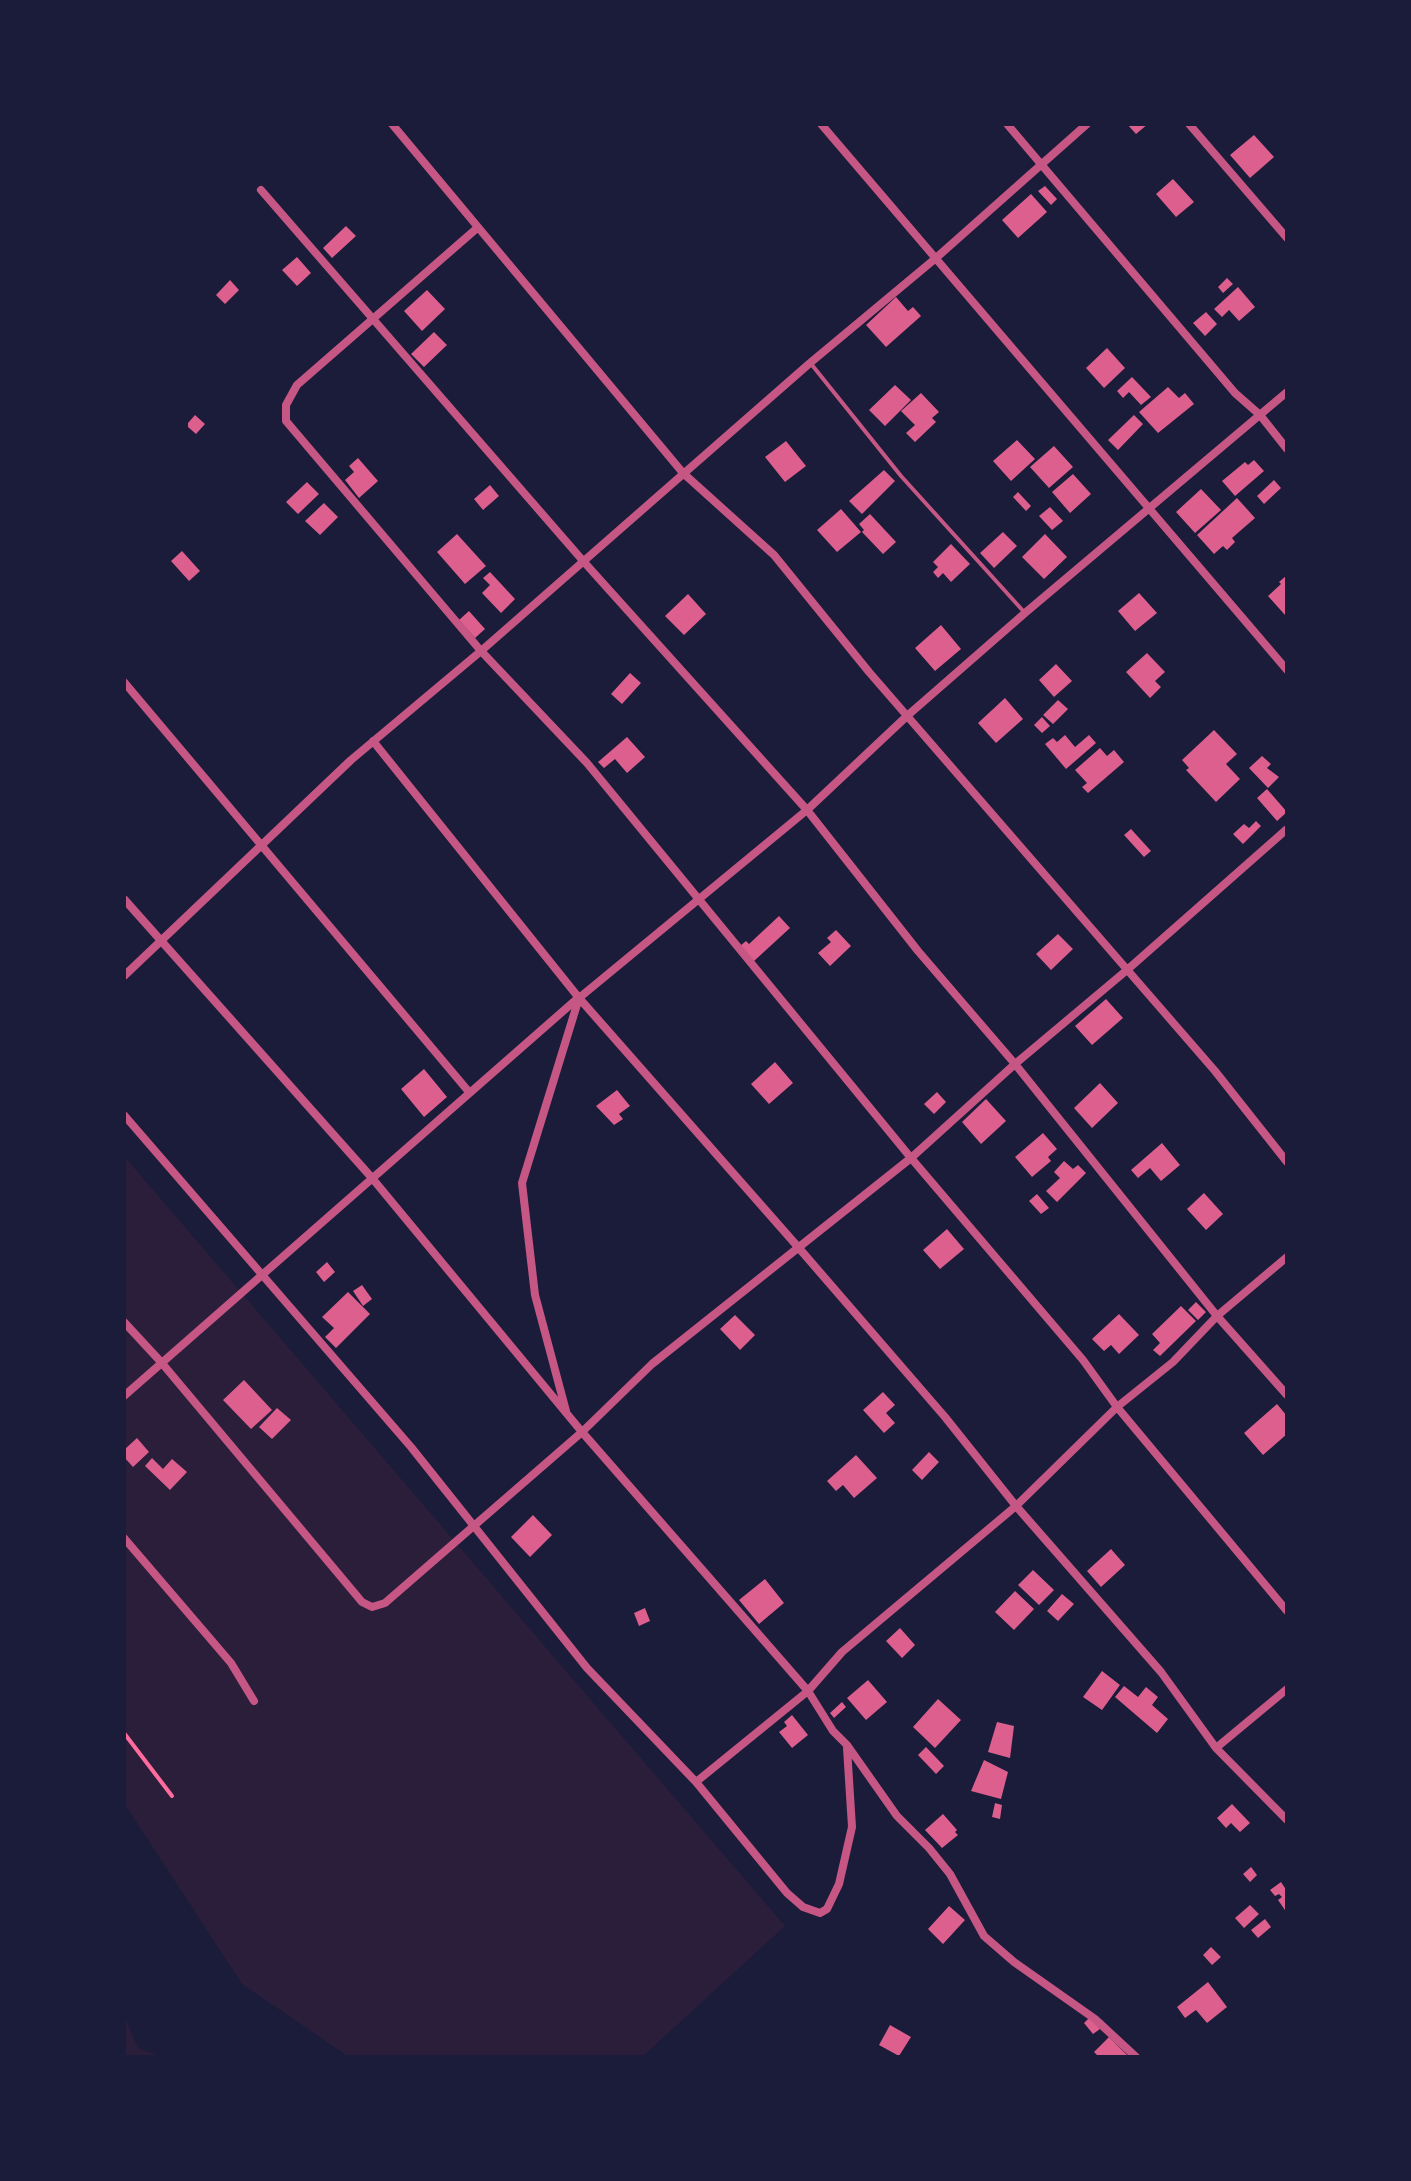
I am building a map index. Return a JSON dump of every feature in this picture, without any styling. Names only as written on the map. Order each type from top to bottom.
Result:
[{"type":"street","points":[[392,124],[476,229],[683,473],[774,555],[907,716],[1248,1110],[1287,1162]]},
{"type":"street","points":[[821,124],[1287,670]]},
{"type":"street","points":[[1007,124],[1235,393],[1260,415],[1287,449]]},
{"type":"street","points":[[124,976],[373,741],[936,258],[1087,124]]},
{"type":"street","points":[[1189,124],[1287,238]]},
{"type":"street","points":[[261,190],[584,562],[807,810],[918,951],[1015,1064],[1217,1316],[1287,1395]]},
{"type":"street","points":[[476,229],[297,385],[286,405],[286,421],[481,651],[563,735],[911,1158],[1083,1360],[1117,1407],[1287,1611]]},
{"type":"street","points":[[124,1396],[469,1092],[807,810],[907,716],[1025,613],[1287,392]]},
{"type":"street","points":[[124,682],[469,1092]]},
{"type":"street","points":[[373,741],[579,998],[945,1417],[1016,1506],[1161,1672],[1216,1748],[1287,1820]]},
{"type":"street","points":[[124,1322],[362,1602],[372,1607],[385,1603],[582,1432],[652,1364],[911,1158],[1287,829]]},
{"type":"street","points":[[124,899],[372,1178],[582,1432],[808,1691],[833,1731],[847,1745],[897,1816],[950,1874],[984,1936],[1014,1962],[1095,2019],[1136,2057]]},
{"type":"street","points":[[568,1415],[535,1295],[522,1183],[579,998]]},
{"type":"street","points":[[124,1115],[411,1447],[587,1668],[696,1782],[787,1893],[803,1907],[820,1913],[827,1909],[839,1884],[852,1827],[847,1745]]},
{"type":"street","points":[[696,1782],[808,1691],[842,1652],[1016,1506],[1117,1407],[1173,1362],[1217,1316],[1287,1257]]},
{"type":"street","points":[[124,1538],[231,1663],[254,1701]]},
{"type":"street","points":[[1216,1748],[1287,1689]]},
{"type":"lane","points":[[810,363],[901,476],[1025,613]]},
{"type":"path","points":[[124,1733],[172,1796]]},
{"type":"shaded area","points":[[124,1156],[785,1926],[642,2057],[349,2057],[242,1984],[124,1803]]},
{"type":"shaded area","points":[[124,2015],[138,2048],[162,2057],[124,2057]]},
{"type":"building","points":[[1127,124],[1148,124],[1136,134]]},
{"type":"building","points":[[1254,135],[1274,157],[1250,178],[1230,155]]},
{"type":"building","points":[[1173,179],[1194,202],[1176,217],[1156,194]]},
{"type":"building","points":[[1045,186],[1057,199],[1051,205],[1038,191]]},
{"type":"building","points":[[1031,194],[1047,212],[1018,238],[1002,220]]},
{"type":"building","points":[[346,226],[356,236],[332,258],[323,248]]},
{"type":"building","points":[[297,257],[311,273],[297,286],[282,270]]},
{"type":"building","points":[[1227,278],[1233,284],[1223,293],[1218,287]]},
{"type":"building","points":[[230,280],[239,290],[225,304],[216,295]]},
{"type":"building","points":[[1238,287],[1255,307],[1239,321],[1229,310],[1222,317],[1214,309]]},
{"type":"building","points":[[427,290],[445,309],[422,331],[404,311]]},
{"type":"building","points":[[896,297],[908,311],[913,307],[921,316],[886,347],[866,325]]},
{"type":"building","points":[[1206,312],[1217,324],[1205,336],[1193,323]]},
{"type":"building","points":[[434,332],[447,345],[424,367],[411,354]]},
{"type":"building","points":[[1107,348],[1125,368],[1104,388],[1086,368]]},
{"type":"building","points":[[1132,377],[1151,397],[1141,405],[1129,392],[1123,398],[1117,391]]},
{"type":"building","points":[[895,385],[911,400],[885,426],[869,410]]},
{"type":"building","points":[[1168,387],[1179,398],[1185,393],[1194,404],[1158,433],[1139,412]]},
{"type":"building","points":[[921,393],[939,412],[932,418],[936,422],[915,442],[906,433],[915,425],[901,411]]},
{"type":"building","points":[[195,415],[205,424],[196,434],[188,427]]},
{"type":"building","points":[[1134,415],[1143,424],[1118,450],[1108,440]]},
{"type":"building","points":[[1017,440],[1035,459],[1011,481],[993,461]]},
{"type":"building","points":[[786,441],[806,466],[785,482],[765,457]]},
{"type":"building","points":[[1054,446],[1073,467],[1049,488],[1030,467]]},
{"type":"building","points":[[358,458],[378,481],[359,498],[345,480],[354,472],[349,466]]},
{"type":"building","points":[[1254,460],[1264,471],[1235,496],[1222,481],[1245,462],[1248,465]]},
{"type":"building","points":[[884,470],[895,481],[862,514],[849,501]]},
{"type":"building","points":[[1073,474],[1091,494],[1070,513],[1052,492]]},
{"type":"building","points":[[1274,480],[1281,488],[1264,504],[1257,496]]},
{"type":"building","points":[[307,482],[319,494],[298,514],[286,502]]},
{"type":"building","points":[[490,485],[499,496],[483,510],[474,499]]},
{"type":"building","points":[[1201,489],[1221,510],[1195,533],[1176,512]]},
{"type":"building","points":[[1018,492],[1031,506],[1026,511],[1013,497]]},
{"type":"building","points":[[1237,498],[1255,518],[1232,538],[1235,542],[1227,550],[1223,546],[1214,554],[1197,535]]},
{"type":"building","points":[[324,503],[338,517],[320,535],[305,521]]},
{"type":"building","points":[[1050,507],[1063,521],[1052,530],[1039,516]]},
{"type":"building","points":[[841,509],[861,532],[837,552],[817,530]]},
{"type":"building","points":[[870,514],[896,542],[883,554],[862,532],[864,530],[859,524]]},
{"type":"building","points":[[1003,532],[1017,546],[994,568],[980,553]]},
{"type":"building","points":[[457,534],[486,566],[465,584],[437,552]]},
{"type":"building","points":[[1045,534],[1067,557],[1044,579],[1022,557]]},
{"type":"building","points":[[951,544],[970,564],[951,582],[943,573],[938,578],[933,572],[938,567],[933,562]]},
{"type":"building","points":[[182,551],[200,571],[189,581],[171,561]]},
{"type":"building","points":[[490,572],[515,599],[501,613],[482,593],[490,585],[483,578]]},
{"type":"building","points":[[1287,575],[1287,613],[1285,615],[1268,596]]},
{"type":"building","points":[[1139,593],[1157,613],[1135,631],[1118,611]]},
{"type":"building","points":[[688,594],[706,614],[684,635],[665,616]]},
{"type":"building","points":[[469,611],[485,629],[475,638],[459,620]]},
{"type":"building","points":[[941,625],[961,649],[935,671],[915,648]]},
{"type":"building","points":[[1147,653],[1165,672],[1155,681],[1161,687],[1150,698],[1126,672]]},
{"type":"building","points":[[1056,664],[1072,681],[1054,697],[1039,680]]},
{"type":"building","points":[[630,673],[641,683],[622,704],[611,694]]},
{"type":"building","points":[[1005,698],[1023,719],[996,743],[978,723]]},
{"type":"building","points":[[1058,700],[1068,709],[1053,724],[1043,715]]},
{"type":"building","points":[[1042,717],[1050,726],[1042,733],[1034,725]]},
{"type":"building","points":[[1214,730],[1237,754],[1226,764],[1240,779],[1216,802],[1186,770],[1189,768],[1182,760]]},
{"type":"building","points":[[1065,735],[1075,747],[1089,735],[1096,743],[1066,769],[1045,744],[1053,738],[1057,742]]},
{"type":"building","points":[[627,737],[645,757],[627,773],[615,759],[604,768],[598,762]]},
{"type":"building","points":[[1100,748],[1107,756],[1114,750],[1124,762],[1088,793],[1082,787],[1087,783],[1075,770]]},
{"type":"building","points":[[1262,756],[1271,764],[1267,768],[1279,777],[1268,788],[1249,768]]},
{"type":"building","points":[[1267,789],[1287,812],[1277,821],[1257,798]]},
{"type":"building","points":[[1256,821],[1261,826],[1243,844],[1233,834],[1244,824],[1249,828]]},
{"type":"building","points":[[1131,829],[1151,851],[1144,857],[1124,835]]},
{"type":"building","points":[[779,916],[790,928],[754,961],[740,946],[746,941],[749,944]]},
{"type":"building","points":[[836,930],[851,946],[830,966],[818,953],[831,942],[827,938]]},
{"type":"building","points":[[1058,934],[1073,949],[1051,970],[1036,954]]},
{"type":"building","points":[[1106,999],[1123,1018],[1092,1045],[1075,1026]]},
{"type":"building","points":[[775,1062],[793,1083],[769,1104],[751,1084]]},
{"type":"building","points":[[424,1069],[447,1097],[424,1117],[401,1089]]},
{"type":"building","points":[[1100,1083],[1118,1103],[1092,1128],[1074,1108]]},
{"type":"building","points":[[617,1090],[630,1106],[619,1114],[623,1119],[614,1125],[596,1106]]},
{"type":"building","points":[[937,1092],[946,1102],[934,1114],[924,1104]]},
{"type":"building","points":[[986,1099],[1006,1121],[981,1144],[962,1122]]},
{"type":"building","points":[[1043,1133],[1057,1149],[1048,1157],[1051,1161],[1032,1177],[1015,1157]]},
{"type":"building","points":[[1162,1143],[1180,1165],[1161,1181],[1150,1168],[1138,1178],[1131,1170]]},
{"type":"building","points":[[1064,1161],[1073,1169],[1078,1165],[1086,1173],[1057,1202],[1046,1191],[1060,1178],[1054,1172]]},
{"type":"building","points":[[1204,1193],[1223,1214],[1206,1230],[1187,1209]]},
{"type":"building","points":[[1037,1194],[1049,1208],[1041,1214],[1029,1201]]},
{"type":"building","points":[[947,1229],[964,1249],[940,1269],[923,1250]]},
{"type":"building","points":[[327,1262],[335,1272],[324,1282],[316,1272]]},
{"type":"building","points":[[362,1285],[372,1299],[363,1306],[353,1291]]},
{"type":"building","points":[[348,1292],[370,1314],[336,1348],[325,1337],[334,1328],[322,1317]]},
{"type":"building","points":[[1196,1302],[1206,1312],[1198,1320],[1188,1310]]},
{"type":"building","points":[[1181,1306],[1196,1321],[1160,1356],[1153,1350],[1160,1343],[1152,1334]]},
{"type":"building","points":[[1119,1314],[1139,1335],[1119,1354],[1111,1345],[1104,1351],[1092,1339]]},
{"type":"building","points":[[735,1315],[755,1335],[740,1350],[720,1329]]},
{"type":"building","points":[[244,1380],[272,1410],[251,1429],[223,1400]]},
{"type":"building","points":[[883,1392],[895,1405],[886,1413],[895,1423],[884,1433],[863,1410]]},
{"type":"building","points":[[1277,1404],[1287,1416],[1287,1434],[1263,1455],[1244,1433]]},
{"type":"building","points":[[277,1408],[291,1420],[272,1439],[259,1427]]},
{"type":"building","points":[[137,1438],[149,1452],[133,1467],[124,1457],[124,1450]]},
{"type":"building","points":[[929,1452],[939,1462],[922,1480],[912,1470]]},
{"type":"building","points":[[856,1455],[877,1478],[854,1498],[843,1485],[836,1491],[827,1481]]},
{"type":"building","points":[[152,1458],[163,1469],[172,1459],[187,1472],[170,1490],[145,1466]]},
{"type":"building","points":[[533,1515],[552,1535],[530,1557],[511,1537]]},
{"type":"building","points":[[1111,1549],[1125,1565],[1101,1587],[1087,1571]]},
{"type":"building","points":[[1033,1570],[1054,1590],[1039,1605],[1018,1585]]},
{"type":"building","points":[[765,1579],[784,1603],[759,1624],[739,1600]]},
{"type":"building","points":[[1015,1591],[1034,1609],[1014,1630],[995,1612]]},
{"type":"building","points":[[1062,1594],[1074,1604],[1058,1621],[1047,1611]]},
{"type":"building","points":[[645,1608],[650,1621],[639,1626],[634,1613]]},
{"type":"building","points":[[900,1628],[915,1645],[902,1658],[886,1641]]},
{"type":"building","points":[[1102,1671],[1120,1685],[1102,1710],[1083,1697]]},
{"type":"building","points":[[868,1680],[887,1702],[866,1720],[847,1698]]},
{"type":"building","points":[[1124,1686],[1138,1697],[1146,1687],[1158,1697],[1152,1705],[1168,1719],[1157,1733],[1115,1697]]},
{"type":"building","points":[[938,1699],[961,1720],[935,1748],[913,1727]]},
{"type":"building","points":[[842,1702],[846,1707],[834,1718],[830,1713]]},
{"type":"building","points":[[792,1715],[808,1735],[792,1748],[779,1732],[787,1726],[784,1722]]},
{"type":"building","points":[[997,1722],[1014,1726],[1010,1758],[988,1752]]},
{"type":"building","points":[[926,1747],[944,1766],[936,1774],[918,1755]]},
{"type":"building","points":[[984,1760],[1008,1772],[1001,1799],[971,1791]]},
{"type":"building","points":[[995,1803],[1002,1805],[1000,1819],[992,1817]]},
{"type":"building","points":[[1232,1804],[1250,1823],[1240,1832],[1231,1823],[1226,1828],[1217,1818]]},
{"type":"building","points":[[943,1814],[958,1835],[942,1848],[925,1830]]},
{"type":"building","points":[[1251,1867],[1257,1875],[1250,1882],[1243,1874]]},
{"type":"building","points":[[1281,1882],[1285,1888],[1287,1886],[1287,1913],[1278,1900],[1282,1897],[1279,1894],[1275,1896],[1270,1890]]},
{"type":"building","points":[[1250,1905],[1259,1914],[1244,1928],[1235,1918]]},
{"type":"building","points":[[949,1906],[965,1920],[943,1944],[928,1929]]},
{"type":"building","points":[[1265,1919],[1271,1927],[1258,1938],[1251,1930]]},
{"type":"building","points":[[1211,1947],[1221,1957],[1212,1965],[1203,1955]]},
{"type":"building","points":[[1208,1982],[1227,2007],[1207,2023],[1196,2010],[1185,2018],[1177,2007]]},
{"type":"building","points":[[1090,2017],[1100,2029],[1093,2034],[1084,2023]]},
{"type":"building","points":[[890,2025],[911,2037],[899,2056],[879,2045]]},
{"type":"building","points":[[1109,2037],[1129,2057],[1099,2057],[1094,2052]]}]
